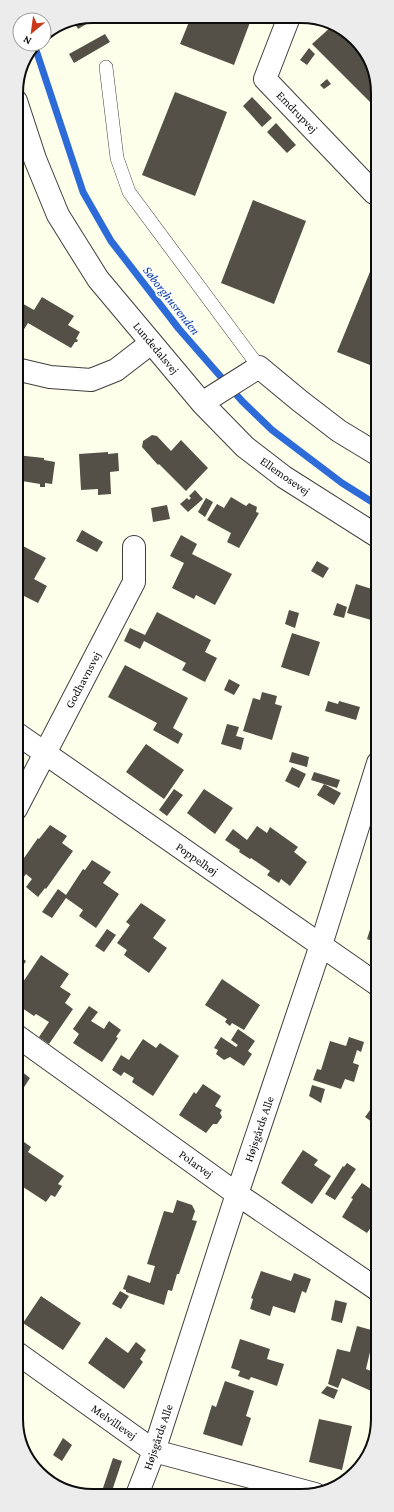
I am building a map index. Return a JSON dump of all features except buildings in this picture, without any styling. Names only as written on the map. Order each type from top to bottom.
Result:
[{"type":"street","name":"Emdrupvej","points":[[287,23],[265,79],[371,190]]},
{"type":"street","name":"Lundedalsvej","points":[[23,122],[35,159],[58,215],[98,279],[202,404]]},
{"type":"street","points":[[23,371],[50,377],[91,380],[116,370],[151,343]]},
{"type":"street","points":[[202,404],[259,367],[339,431],[371,450]]},
{"type":"street","name":"Ellemosevej","points":[[202,404],[245,446],[284,477],[371,532]]},
{"type":"street","name":"Godhavnsvej","points":[[23,795],[134,582],[134,547]]},
{"type":"street","name":"Poppelhøj","points":[[23,738],[371,980]]},
{"type":"street","name":"Højsgårds Alle","points":[[139,1489],[154,1451],[237,1194],[321,945],[371,785]]},
{"type":"street","name":"Polarvej","points":[[23,1041],[237,1194],[371,1285]]},
{"type":"street","name":"Melvillevej","points":[[23,1357],[154,1451],[296,1489]]},
{"type":"lane","points":[[106,67],[117,158],[129,192],[259,367]]},
{"type":"waterway","name":"Søborghusrenden","points":[[37,52],[83,192],[111,241],[179,329],[242,401],[272,430],[342,483],[371,501]]}]
